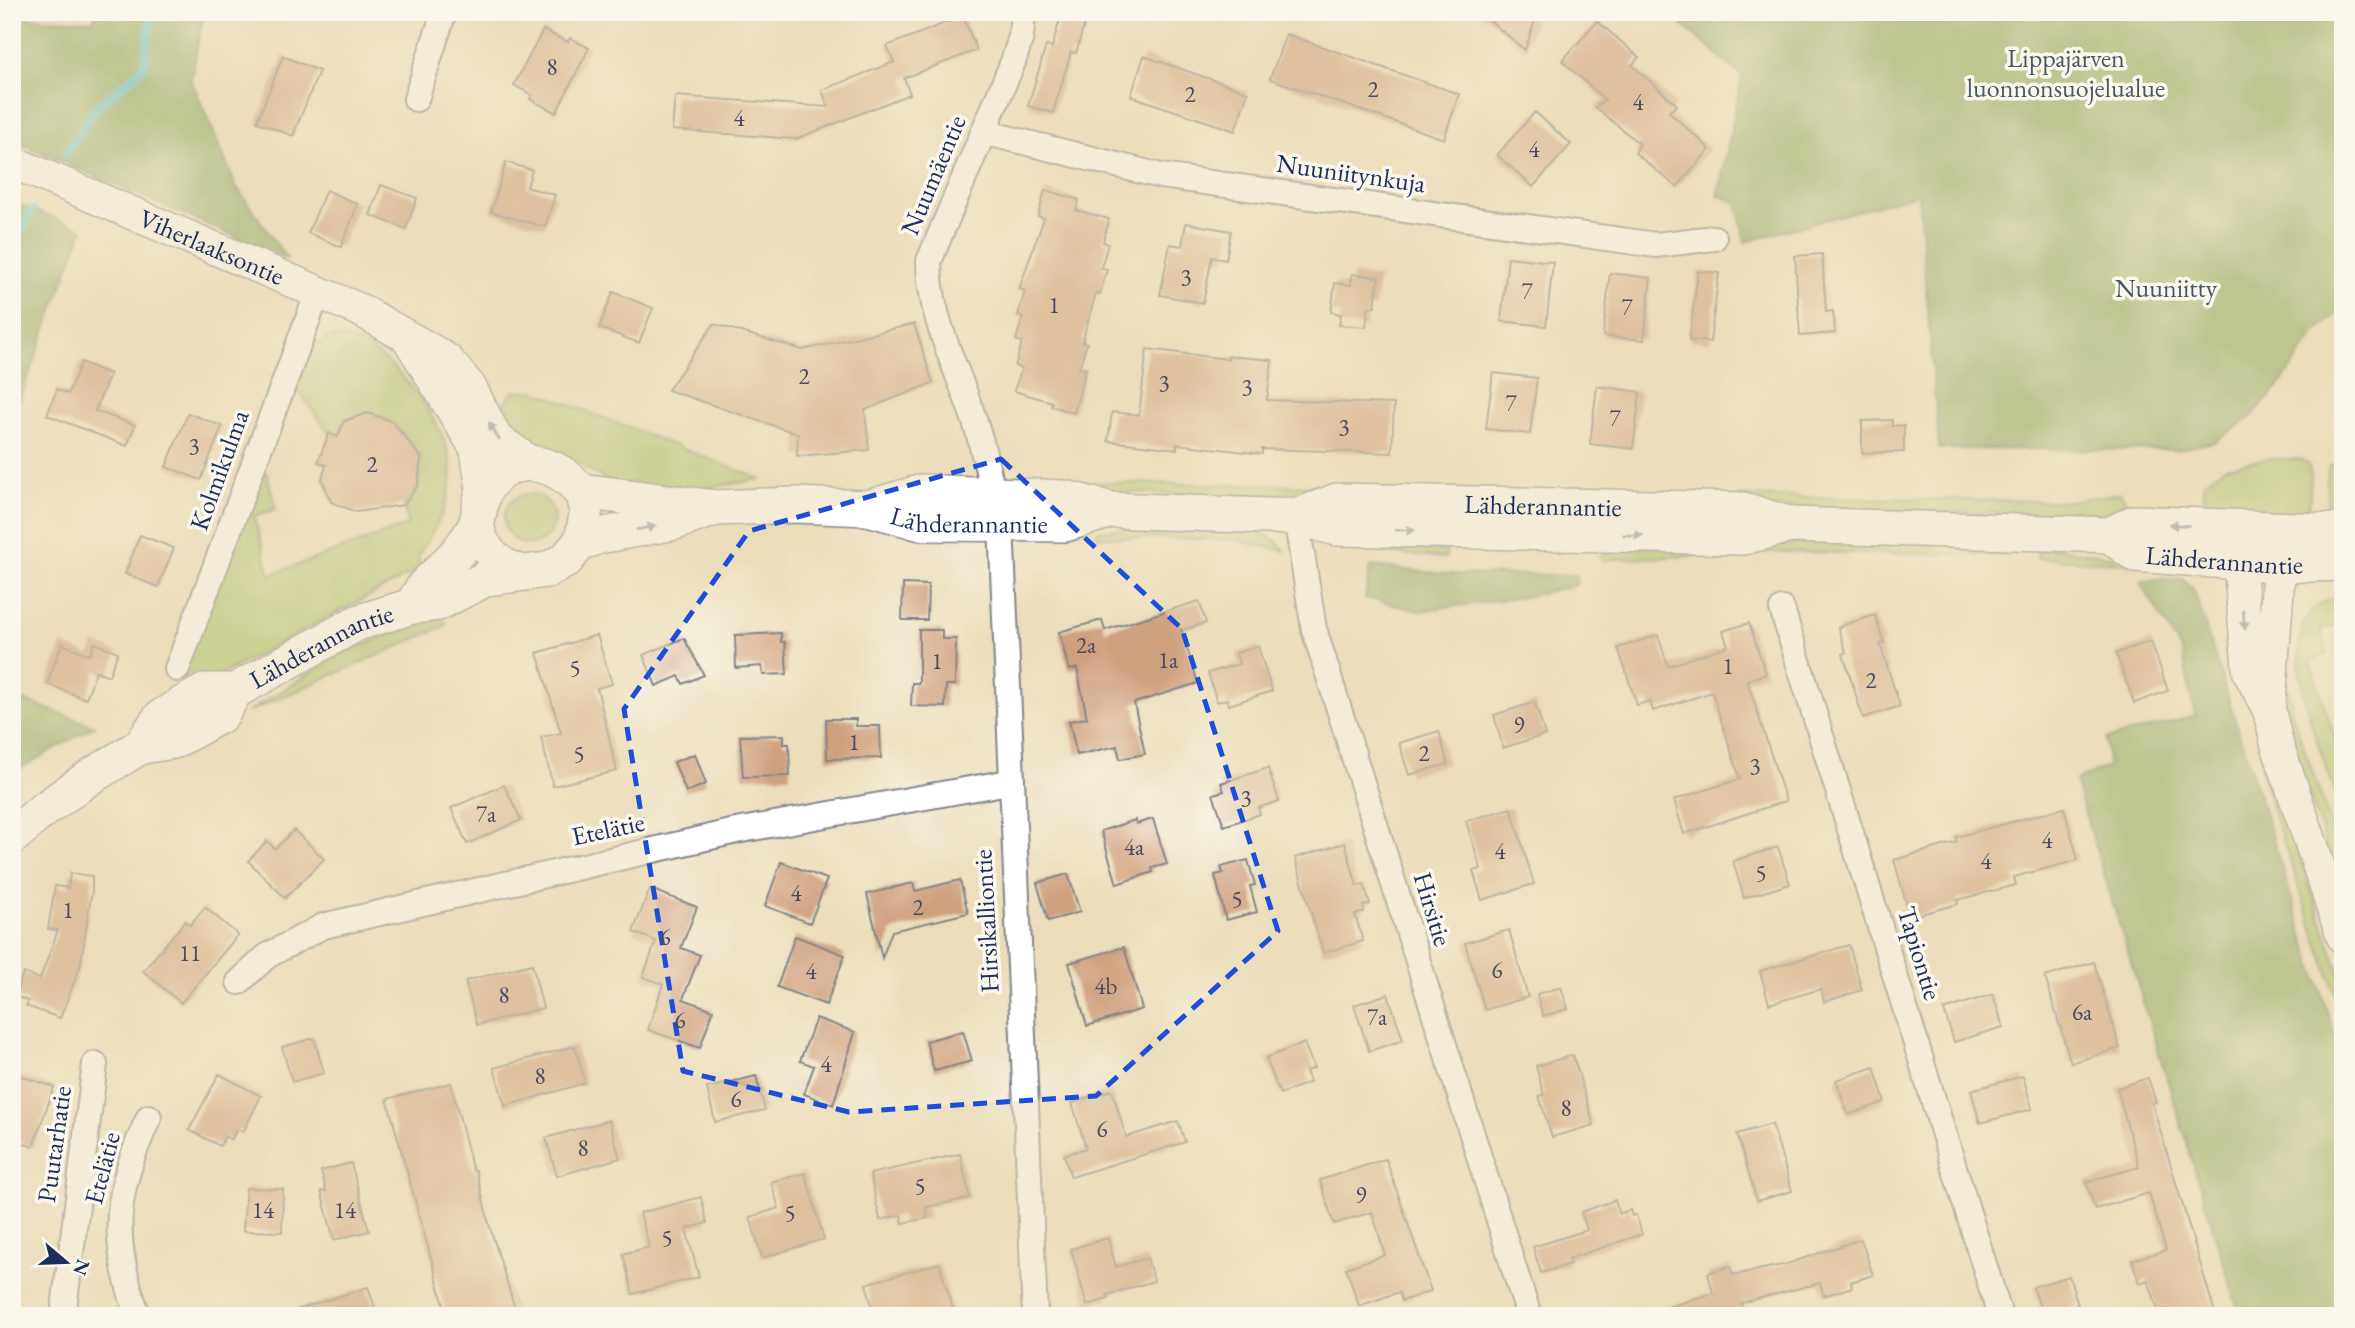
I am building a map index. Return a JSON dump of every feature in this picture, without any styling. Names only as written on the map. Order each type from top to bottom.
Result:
[{"type":"main road","points":[[480,508],[503,471],[531,463],[559,471],[579,491]]},
{"type":"main road","name":"Lähderannantie","points":[[579,491],[716,508],[794,505],[868,508],[921,523],[997,509],[1065,524],[1111,510],[1296,517],[1337,501],[1743,509],[1791,524],[2110,535],[2134,523],[2343,532]]},
{"type":"main road","name":"Lähderannantie","points":[[412,606],[427,583],[452,561],[480,508]]},
{"type":"main road","name":"Lähderannantie","points":[[580,543],[599,536],[675,522],[716,508]]},
{"type":"main road","name":"Lähderannantie","points":[[2110,535],[2135,554],[2279,565],[2343,563]]},
{"type":"main road","points":[[526,572],[557,566],[580,543]]},
{"type":"main road","name":"Lähderannantie","points":[[12,837],[90,776],[141,746],[160,718],[206,691],[235,691],[357,623],[412,606],[438,604],[487,578],[526,572]]},
{"type":"street","points":[[416,99],[444,12]]},
{"type":"street","name":"Nuumäentie","points":[[997,509],[976,426],[936,318],[929,287],[929,261],[938,234],[1013,62],[1021,37],[1023,12]]},
{"type":"street","name":"Nuuniitynkuja","points":[[983,132],[1161,176],[1656,245],[1714,238]]},
{"type":"street","name":"Viherlaaksontie","points":[[12,162],[360,310],[447,360],[470,387],[496,438],[531,463]]},
{"type":"street","name":"Kolmikulma","points":[[177,669],[318,292]]},
{"type":"street","name":"Viherlaaksontie","points":[[408,338],[460,417],[476,448],[480,508]]},
{"type":"street","points":[[579,491],[586,512],[580,543]]},
{"type":"street","points":[[480,508],[489,553],[506,566],[526,572]]},
{"type":"street","name":"Hirsikalliontie","points":[[997,509],[1035,1316]]},
{"type":"street","name":"Hirsitie","points":[[1296,517],[1314,629],[1529,1316]]},
{"type":"street","points":[[2236,528],[2249,672],[2269,710],[2277,744],[2343,937]]},
{"type":"street","points":[[2269,710],[2282,530]]},
{"type":"street","name":"Tapiontie","points":[[1782,609],[2000,1316]]},
{"type":"street","name":"Etelätie","points":[[239,982],[267,956],[296,938],[335,923],[736,831],[1009,782]]},
{"type":"street","name":"Puutarhatie","points":[[63,1316],[95,1064]]},
{"type":"street","name":"Etelätie","points":[[138,1316],[125,1278],[118,1205],[128,1168],[149,1117]]},
{"type":"highlighted area","points":[[1001,459],[1182,629],[1278,931],[1096,1096],[849,1112],[683,1071],[624,709],[749,531]]},
{"type":"green space","points":[[100,12],[204,12],[191,79],[236,186],[287,259],[12,140],[12,17],[91,21]]},
{"type":"green space","name":"Nuuniitty","points":[[1667,12],[2343,12],[2343,309],[2315,333],[2277,389],[2250,418],[2214,442],[2176,450],[1939,449],[1918,194],[1745,242],[1737,203],[1718,195],[1742,76]]},
{"type":"green space","points":[[12,202],[83,229],[12,421]]},
{"type":"green space","points":[[330,337],[351,339],[368,347],[386,361],[420,398],[445,442],[451,463],[451,482],[443,512],[418,556],[422,568],[184,694],[184,671],[261,469],[267,474],[276,509],[254,516],[270,575],[408,525],[404,505],[418,485],[421,457],[397,427],[381,417],[359,417],[344,421],[338,437],[329,433],[295,386],[312,340],[320,343]]},
{"type":"green space","points":[[514,391],[535,391],[761,479],[694,490],[608,481],[561,454],[528,446],[495,414]]},
{"type":"green space","points":[[2264,459],[2300,459],[2308,464],[2311,474],[2309,514],[2188,513],[2188,505],[2204,505],[2204,482],[2225,467]]},
{"type":"green space","points":[[2330,465],[2343,465],[2343,515],[2327,514],[2327,479]]},
{"type":"green space","points":[[1068,482],[1339,486],[1340,491],[1238,497],[1069,489]]},
{"type":"green space","points":[[2120,493],[2132,511],[2128,516],[1735,507],[1739,496],[2069,501]]},
{"type":"green space","points":[[529,494],[546,502],[554,519],[546,536],[529,544],[512,536],[504,519],[512,502]]},
{"type":"green space","points":[[1157,526],[1227,526],[1245,529],[1275,540],[1285,551],[1237,540],[1097,537],[1098,531]]},
{"type":"green space","points":[[1848,539],[2008,545],[2009,555],[1766,552],[1766,545]]},
{"type":"green space","points":[[1379,543],[1447,551],[1445,558],[1377,552]]},
{"type":"green space","points":[[2038,546],[2137,560],[2136,564],[2037,558]]},
{"type":"green space","points":[[1637,547],[1708,547],[1705,554],[1696,556],[1601,560],[1600,555]]},
{"type":"green space","points":[[1370,566],[1447,574],[1577,575],[1576,585],[1525,597],[1419,611],[1365,598]]},
{"type":"green space","points":[[2182,579],[2194,590],[2343,1061],[2343,1316],[2240,1316],[2075,781],[2108,766],[2106,739],[2195,716],[2182,652],[2140,582]]},
{"type":"green space","points":[[2343,595],[2343,624],[2321,629],[2327,654],[2310,661],[2343,763],[2343,812],[2316,740],[2301,683],[2299,656],[2301,633],[2310,613],[2321,604]]},
{"type":"green space","points":[[440,615],[447,625],[248,712],[342,653]]},
{"type":"green space","points":[[2283,690],[2289,690],[2293,716],[2343,860],[2343,883],[2338,879],[2295,755]]},
{"type":"green space","points":[[12,696],[95,726],[12,773]]},
{"type":"green space","points":[[2268,765],[2343,983],[2343,1017],[2270,802],[2261,767]]},
{"type":"building","points":[[1062,12],[1088,12],[1076,53],[1071,52],[1053,113],[1028,106],[1046,46],[1052,47]]},
{"type":"building","points":[[1479,12],[1538,12],[1525,50]]},
{"type":"building","points":[[963,16],[977,50],[904,78],[910,94],[796,139],[672,130],[675,96],[828,107],[822,90],[894,62],[887,46]]},
{"type":"building","points":[[1597,21],[1639,57],[1632,65],[1677,105],[1669,112],[1710,149],[1677,187],[1635,153],[1640,144],[1595,107],[1605,100],[1562,61]]},
{"type":"building","points":[[543,30],[568,42],[570,38],[589,48],[556,113],[530,99],[532,95],[514,85]]},
{"type":"building","points":[[1286,34],[1459,94],[1444,139],[1270,79]]},
{"type":"building","points":[[283,56],[319,71],[293,136],[257,122]]},
{"type":"building","points":[[1144,56],[1248,92],[1235,131],[1131,96]]},
{"type":"building","points":[[1535,112],[1571,144],[1533,187],[1497,155]]},
{"type":"building","points":[[506,162],[532,170],[527,187],[555,195],[545,227],[491,212]]},
{"type":"building","points":[[381,185],[417,198],[406,229],[370,215]]},
{"type":"building","points":[[326,190],[358,204],[341,247],[308,233]]},
{"type":"building","points":[[1045,190],[1079,200],[1076,210],[1109,219],[1103,242],[1108,244],[1101,268],[1107,269],[1100,294],[1096,293],[1082,342],[1087,343],[1079,368],[1086,369],[1074,413],[1051,406],[1052,402],[1014,391],[1022,368],[1015,366],[1022,342],[1016,340],[1023,317],[1018,315],[1025,291],[1019,289],[1044,218],[1038,216]]},
{"type":"building","points":[[1186,223],[1231,231],[1226,260],[1212,257],[1203,303],[1160,295],[1170,244],[1182,246]]},
{"type":"building","points":[[1822,254],[1826,312],[1833,311],[1835,333],[1800,336],[1795,256]]},
{"type":"building","points":[[1508,257],[1553,262],[1546,326],[1501,321]]},
{"type":"building","points":[[1698,271],[1719,273],[1710,342],[1689,340]]},
{"type":"building","points":[[1610,273],[1651,278],[1644,340],[1603,336]]},
{"type":"building","points":[[1352,274],[1379,277],[1375,306],[1368,308],[1366,327],[1339,325],[1341,314],[1331,312],[1335,283],[1351,285]]},
{"type":"building","points":[[613,292],[653,308],[639,343],[599,328]]},
{"type":"building","points":[[714,324],[803,350],[914,324],[933,383],[865,410],[869,450],[797,456],[798,434],[668,390]]},
{"type":"building","points":[[1147,349],[1228,359],[1228,356],[1272,360],[1267,400],[1394,404],[1392,453],[1262,449],[1262,454],[1177,444],[1177,449],[1108,441],[1112,412],[1139,415]]},
{"type":"building","points":[[81,362],[110,374],[95,411],[135,425],[127,446],[47,415],[57,389],[68,394]]},
{"type":"building","points":[[1493,373],[1537,378],[1530,434],[1486,429]]},
{"type":"building","points":[[1597,386],[1640,392],[1633,449],[1590,444]]},
{"type":"building","points":[[188,413],[222,426],[201,480],[166,467]]},
{"type":"building","points":[[367,413],[392,421],[421,457],[418,485],[404,505],[356,512],[331,502],[322,479],[326,465],[318,462],[329,433],[338,437],[344,421]]},
{"type":"building","points":[[1892,420],[1892,426],[1904,425],[1904,452],[1862,453],[1862,421]]},
{"type":"building","points":[[140,535],[174,548],[158,587],[125,574]]},
{"type":"building","points":[[903,584],[928,585],[927,620],[902,620]]},
{"type":"building","points":[[1199,601],[1206,623],[1182,630],[1198,683],[1134,703],[1145,754],[1120,759],[1117,746],[1077,755],[1069,721],[1087,718],[1077,668],[1069,670],[1059,632],[1102,620],[1105,630]]},
{"type":"building","points":[[1875,615],[1884,643],[1880,644],[1900,706],[1863,718],[1843,654],[1846,652],[1838,627]]},
{"type":"building","points":[[1749,623],[1766,674],[1747,680],[1786,801],[1684,834],[1674,800],[1740,779],[1712,692],[1653,711],[1650,701],[1637,705],[1618,648],[1658,635],[1668,666],[1728,646],[1723,631]]},
{"type":"building","points":[[919,630],[942,630],[942,639],[956,639],[955,685],[946,685],[945,707],[911,706],[912,683],[919,683]]},
{"type":"building","points":[[781,633],[781,642],[785,642],[787,674],[763,675],[762,666],[736,668],[735,635]]},
{"type":"building","points":[[597,635],[612,684],[597,688],[617,771],[553,786],[541,737],[561,733],[537,653]]},
{"type":"building","points":[[684,638],[704,675],[683,684],[679,676],[656,686],[643,655]]},
{"type":"building","points":[[2151,641],[2168,691],[2134,703],[2116,653]]},
{"type":"building","points":[[94,643],[118,652],[109,676],[96,671],[86,699],[47,684],[62,644],[90,655]]},
{"type":"building","points":[[1258,646],[1272,691],[1229,705],[1227,699],[1217,702],[1208,673],[1239,664],[1236,653]]},
{"type":"building","points":[[1535,702],[1545,735],[1503,748],[1494,715]]},
{"type":"building","points":[[826,719],[856,719],[856,726],[880,726],[881,758],[827,759]]},
{"type":"building","points":[[1439,731],[1448,764],[1409,775],[1399,743]]},
{"type":"building","points":[[784,735],[784,744],[789,744],[790,776],[743,777],[740,736]]},
{"type":"building","points":[[695,754],[706,784],[686,792],[674,762]]},
{"type":"building","points":[[1268,768],[1279,801],[1258,808],[1260,814],[1224,826],[1213,794],[1224,791],[1221,783]]},
{"type":"building","points":[[504,785],[521,820],[467,844],[451,808]]},
{"type":"building","points":[[1511,808],[1534,884],[1482,900],[1473,871],[1481,869],[1466,821]]},
{"type":"building","points":[[2064,808],[2078,860],[2014,877],[2016,885],[1957,900],[1958,904],[1910,917],[1894,860],[1957,842],[1956,837]]},
{"type":"building","points":[[1153,819],[1167,864],[1152,868],[1153,872],[1117,884],[1101,831],[1135,820],[1136,824]]},
{"type":"building","points":[[294,830],[324,859],[285,898],[248,861],[267,841],[275,849]]},
{"type":"building","points":[[1345,843],[1357,886],[1364,884],[1370,904],[1363,906],[1364,912],[1355,915],[1363,941],[1323,953],[1295,858]]},
{"type":"building","points":[[1778,847],[1790,884],[1744,898],[1733,861]]},
{"type":"building","points":[[1248,860],[1255,885],[1250,886],[1257,912],[1226,920],[1215,875],[1223,873],[1221,867]]},
{"type":"building","points":[[781,862],[827,879],[810,923],[765,906]]},
{"type":"building","points":[[70,873],[92,876],[92,891],[80,967],[60,1018],[26,1006],[28,1001],[15,996],[23,973],[40,979],[58,930],[48,929],[55,886],[68,888]]},
{"type":"building","points":[[1068,874],[1080,912],[1048,921],[1037,883]]},
{"type":"building","points":[[960,880],[968,913],[892,931],[882,958],[867,894],[913,883],[915,891]]},
{"type":"building","points":[[650,889],[697,907],[681,948],[700,955],[683,999],[713,1010],[700,1048],[648,1030],[663,984],[643,977],[656,941],[633,932]]},
{"type":"building","points":[[205,907],[238,935],[181,1003],[143,971],[185,921],[190,925]]},
{"type":"building","points":[[1509,930],[1528,997],[1485,1010],[1465,943]]},
{"type":"building","points":[[795,936],[845,955],[826,1005],[777,987]]},
{"type":"building","points":[[1849,945],[1862,990],[1824,1002],[1821,989],[1769,1004],[1760,971]]},
{"type":"building","points":[[1124,947],[1142,1009],[1087,1026],[1069,963]]},
{"type":"building","points":[[2094,962],[2120,1048],[2071,1063],[2045,977]]},
{"type":"building","points":[[532,964],[543,1008],[477,1025],[465,981]]},
{"type":"building","points":[[1561,987],[1568,1009],[1543,1016],[1537,994]]},
{"type":"building","points":[[1388,994],[1403,1040],[1369,1051],[1354,1005]]},
{"type":"building","points":[[1993,994],[2003,1027],[1954,1042],[1944,1010]]},
{"type":"building","points":[[816,1018],[855,1032],[833,1105],[804,1094],[814,1066],[800,1061]]},
{"type":"building","points":[[963,1031],[972,1061],[934,1071],[926,1041]]},
{"type":"building","points":[[314,1038],[324,1073],[292,1082],[282,1047]]},
{"type":"building","points":[[1304,1043],[1314,1068],[1306,1071],[1310,1082],[1280,1094],[1266,1058]]},
{"type":"building","points":[[575,1046],[585,1083],[505,1106],[494,1068]]},
{"type":"building","points":[[1573,1055],[1594,1125],[1552,1137],[1539,1096],[1544,1095],[1536,1066]]},
{"type":"building","points":[[1874,1067],[1885,1102],[1848,1115],[1836,1080]]},
{"type":"building","points":[[219,1074],[261,1096],[243,1132],[237,1129],[231,1140],[225,1136],[220,1146],[189,1130]]},
{"type":"building","points":[[19,1075],[54,1087],[33,1147],[12,1139],[12,1095]]},
{"type":"building","points":[[756,1076],[765,1110],[715,1122],[707,1088]]},
{"type":"building","points":[[2023,1076],[2032,1109],[1980,1123],[1971,1090]]},
{"type":"building","points":[[2148,1078],[2156,1102],[2152,1103],[2216,1316],[2160,1316],[2148,1280],[2139,1283],[2132,1260],[2166,1250],[2149,1193],[2095,1209],[2086,1182],[2139,1167],[2117,1088]]},
{"type":"building","points":[[451,1083],[473,1171],[476,1170],[489,1224],[516,1312],[503,1316],[447,1316],[387,1099]]},
{"type":"building","points":[[1112,1090],[1126,1137],[1178,1121],[1185,1142],[1071,1177],[1064,1155],[1086,1148],[1072,1103]]},
{"type":"building","points":[[609,1120],[620,1158],[557,1176],[546,1138]]},
{"type":"building","points":[[1772,1124],[1792,1191],[1757,1201],[1737,1134]]},
{"type":"building","points":[[960,1154],[970,1198],[926,1207],[928,1218],[903,1223],[901,1215],[880,1220],[870,1174]]},
{"type":"building","points":[[1386,1159],[1431,1291],[1402,1301],[1399,1292],[1359,1306],[1346,1268],[1385,1255],[1372,1212],[1334,1224],[1320,1180]]},
{"type":"building","points":[[351,1163],[369,1231],[334,1240],[321,1191],[326,1191],[321,1171]]},
{"type":"building","points":[[805,1173],[824,1239],[762,1258],[750,1217],[779,1208],[771,1182]]},
{"type":"building","points":[[246,1188],[283,1189],[282,1232],[243,1231]]},
{"type":"building","points":[[701,1197],[707,1223],[686,1229],[699,1277],[633,1294],[623,1254],[649,1247],[640,1213]]},
{"type":"building","points":[[1615,1200],[1619,1214],[1630,1210],[1632,1216],[1636,1215],[1642,1234],[1568,1259],[1570,1264],[1541,1273],[1533,1247],[1587,1230],[1581,1212]]},
{"type":"building","points":[[1108,1238],[1116,1267],[1147,1258],[1154,1281],[1107,1295],[1108,1299],[1087,1305],[1071,1249]]},
{"type":"building","points":[[1861,1239],[1873,1275],[1851,1282],[1852,1287],[1824,1296],[1820,1283],[1741,1303],[1745,1316],[1659,1316],[1658,1310],[1713,1293],[1708,1273],[1730,1266],[1733,1275],[1787,1264]]},
{"type":"building","points":[[939,1263],[955,1316],[875,1316],[866,1284]]},
{"type":"building","points":[[2069,1276],[2078,1305],[2043,1316],[2033,1287]]},
{"type":"building","points":[[368,1287],[378,1316],[293,1316],[293,1311]]},
{"type":"waterway","points":[[66,154],[95,109],[144,67],[152,12]]},
{"type":"waterway","points":[[12,246],[33,210]]},
{"type":"park label","name":"Lippajärven luonnonsuojelualue","points":[[2066,73]]}]
